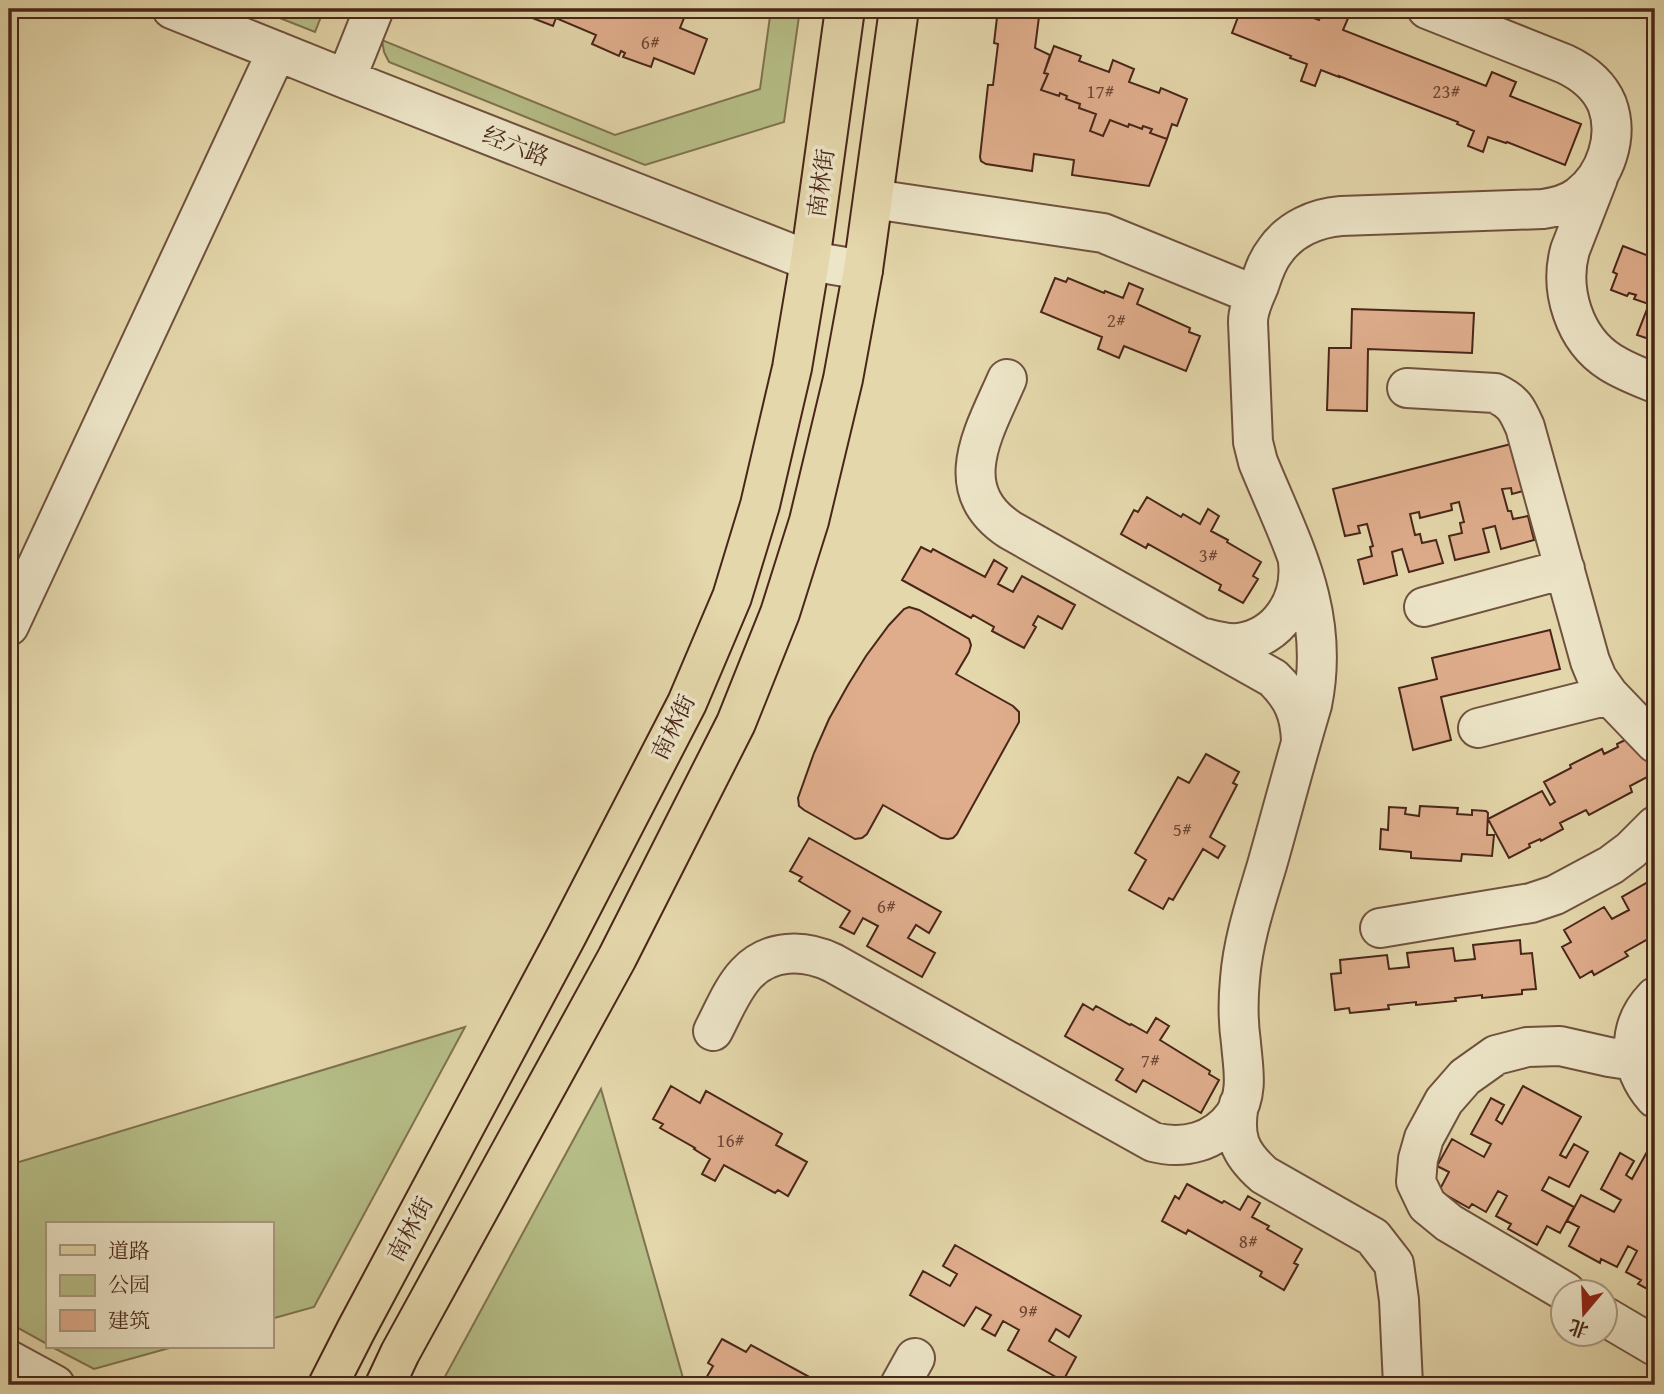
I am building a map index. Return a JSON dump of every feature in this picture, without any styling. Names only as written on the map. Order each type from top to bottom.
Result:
[{"type":"main road","name":"南林街","points":[[328,1385],[566,937],[692,691],[732,597],[760,505],[792,368],[810,261],[845,9]]},
{"type":"main road","points":[[385,1385],[617,957],[736,723],[780,614],[809,520],[843,379],[863,270],[899,9]]},
{"type":"street","name":"经六路","points":[[172,9],[810,261],[863,270]]},
{"type":"street","points":[[346,79],[374,9]]},
{"type":"street","points":[[1427,9],[1579,71],[1591,80],[1607,104],[1612,137],[1570,250],[1566,274],[1568,301],[1579,328],[1597,352],[1609,362],[1655,383]]},
{"type":"street","points":[[9,626],[277,51]]},
{"type":"street","points":[[1195,1144],[1217,1134],[1234,1115],[1245,1085],[1239,1012],[1241,962],[1316,686],[1318,655],[1309,591],[1258,462],[1253,442],[1248,322],[1250,309],[1268,261],[1287,237],[1317,220],[1341,216],[1544,209],[1562,205],[1578,197],[1602,169]]},
{"type":"street","points":[[873,198],[1103,233],[1255,295]]},
{"type":"street","points":[[1502,211],[1527,218],[1543,229],[1556,244],[1566,274]]},
{"type":"street","points":[[1007,379],[976,459],[976,485],[989,511],[998,522],[1010,530],[1273,678],[1293,701],[1301,728],[1301,743]]},
{"type":"street","points":[[1407,388],[1495,393],[1508,399],[1517,408],[1525,427],[1597,678],[1609,695],[1655,743]]},
{"type":"street","points":[[1200,637],[1236,643],[1252,640],[1280,622],[1296,594],[1297,557]]},
{"type":"street","points":[[1424,607],[1565,569]]},
{"type":"street","points":[[1478,728],[1609,695]]},
{"type":"street","points":[[1380,928],[1531,903],[1555,895],[1611,864],[1631,850],[1655,826]]},
{"type":"street","points":[[713,1031],[737,986],[755,966],[777,955],[804,953],[820,956],[1142,1137],[1167,1146],[1206,1145],[1224,1152],[1373,1237],[1394,1264],[1399,1300],[1403,1385]]},
{"type":"street","points":[[1655,997],[1644,1008],[1636,1031],[1634,1054],[1640,1076],[1655,1098]]},
{"type":"street","points":[[1548,1282],[1449,1223],[1427,1205],[1416,1182],[1418,1159],[1424,1138],[1444,1101],[1465,1077],[1496,1055],[1527,1047],[1560,1046],[1635,1061]]},
{"type":"street","points":[[1239,1104],[1236,1127],[1238,1140],[1251,1164],[1264,1175]]},
{"type":"street","points":[[1618,1323],[1655,1346]]},
{"type":"street","points":[[9,1360],[55,1385]]},
{"type":"green space","points":[[257,9],[324,9],[315,32]]},
{"type":"green space","points":[[771,9],[800,9],[784,122],[645,165],[389,62],[382,40],[615,135],[760,89]]},
{"type":"green space","points":[[465,1027],[314,1307],[273,1318],[273,1222],[46,1222],[46,1343],[9,1323],[9,1165]]},
{"type":"green space","points":[[601,1089],[685,1385],[441,1385],[441,1384]]},
{"type":"green space","points":[[54,1348],[169,1348],[94,1369]]},
{"type":"building","points":[[485,9],[508,9],[505,17]]},
{"type":"building","points":[[509,9],[632,9],[647,15],[650,9],[661,9],[684,18],[680,28],[707,39],[694,74],[654,58],[651,67],[623,57],[625,53],[621,51],[619,56],[592,44],[596,35],[556,18],[553,26]]},
{"type":"building","points":[[998,9],[1040,9],[1035,48],[1050,55],[1044,73],[1048,74],[1041,90],[1067,96],[1066,99],[1080,104],[1079,108],[1096,114],[1090,131],[1103,136],[1110,120],[1128,127],[1129,124],[1142,129],[1143,126],[1152,129],[1150,133],[1167,139],[1149,186],[1072,175],[1074,160],[1034,154],[1032,171],[981,161],[988,85],[993,85],[998,44],[994,43]]},
{"type":"building","points":[[1241,9],[1289,9],[1319,20],[1323,9],[1330,9],[1349,16],[1343,30],[1486,86],[1492,72],[1516,82],[1510,96],[1581,124],[1565,165],[1488,137],[1483,152],[1468,146],[1474,131],[1457,124],[1458,122],[1321,70],[1315,86],[1301,81],[1307,64],[1232,33]]},
{"type":"building","points":[[1054,46],[1081,56],[1079,61],[1109,72],[1113,60],[1134,69],[1129,82],[1159,93],[1161,88],[1187,99],[1177,126],[1172,124],[1167,139],[1150,133],[1152,129],[1143,126],[1142,129],[1129,124],[1128,127],[1110,120],[1103,136],[1090,131],[1096,114],[1079,108],[1080,104],[1066,99],[1067,96],[1041,90],[1048,74],[1044,73]]},
{"type":"building","points":[[1623,246],[1649,256],[1647,261],[1655,264],[1655,341],[1637,335],[1649,304],[1634,299],[1636,295],[1629,293],[1627,296],[1611,290],[1617,274],[1613,272]]},
{"type":"building","points":[[1055,278],[1066,282],[1068,278],[1123,298],[1129,283],[1143,289],[1137,304],[1190,328],[1189,332],[1200,336],[1186,371],[1124,346],[1119,358],[1098,349],[1102,337],[1041,312]]},
{"type":"building","points":[[1352,309],[1474,313],[1472,353],[1368,349],[1367,411],[1327,410],[1329,348],[1351,348]]},
{"type":"building","points":[[1515,443],[1527,490],[1512,494],[1511,488],[1502,489],[1513,519],[1528,516],[1534,540],[1501,549],[1495,526],[1483,529],[1489,552],[1455,560],[1449,536],[1462,533],[1460,523],[1464,522],[1459,502],[1451,504],[1452,510],[1420,518],[1419,512],[1410,514],[1415,535],[1420,534],[1422,543],[1436,540],[1443,563],[1409,572],[1402,549],[1392,552],[1397,575],[1364,584],[1358,560],[1372,556],[1370,547],[1373,546],[1367,524],[1358,526],[1360,533],[1345,536],[1333,489]]},
{"type":"building","points":[[1147,497],[1181,517],[1183,514],[1200,524],[1208,509],[1219,516],[1211,531],[1261,562],[1253,576],[1258,579],[1243,603],[1219,590],[1221,585],[1148,544],[1146,548],[1121,534],[1134,510],[1138,512]]},
{"type":"building","points":[[921,547],[931,552],[933,549],[985,577],[994,560],[1007,568],[998,584],[1013,592],[1022,576],[1075,605],[1062,629],[1038,616],[1033,625],[1036,627],[1024,648],[992,631],[994,627],[973,615],[971,618],[902,580]]},
{"type":"building","points":[[909,607],[969,639],[969,652],[956,674],[1013,706],[1019,712],[1019,722],[953,838],[941,838],[883,805],[867,834],[855,839],[804,810],[799,806],[798,798],[829,719],[848,685],[889,625]]},
{"type":"building","points":[[1550,630],[1560,669],[1441,697],[1451,740],[1413,750],[1399,688],[1437,679],[1432,658]]},
{"type":"building","points":[[1631,737],[1648,753],[1655,773],[1630,786],[1632,792],[1589,815],[1586,810],[1560,823],[1563,829],[1529,844],[1530,847],[1509,858],[1488,819],[1542,791],[1550,805],[1555,802],[1544,782],[1571,768],[1570,765],[1602,749],[1604,754]]},
{"type":"building","points":[[1206,754],[1239,772],[1233,783],[1237,785],[1210,837],[1225,846],[1218,858],[1203,849],[1173,900],[1169,898],[1163,909],[1129,890],[1146,860],[1135,853],[1178,777],[1189,783]]},
{"type":"building","points":[[1420,806],[1458,808],[1457,814],[1472,815],[1472,810],[1486,811],[1487,835],[1494,835],[1492,856],[1462,854],[1461,861],[1411,858],[1411,852],[1380,849],[1381,829],[1388,830],[1389,807],[1406,808],[1405,814],[1419,816]]},
{"type":"building","points":[[809,838],[941,912],[929,933],[916,925],[908,938],[935,953],[922,977],[867,946],[878,926],[863,918],[854,934],[840,927],[850,911],[799,881],[802,877],[790,871]]},
{"type":"building","points":[[1655,878],[1655,940],[1652,942],[1650,938],[1625,952],[1628,956],[1594,975],[1592,971],[1580,978],[1562,947],[1571,942],[1564,930],[1604,907],[1612,919],[1629,910],[1622,897]]},
{"type":"building","points":[[1520,940],[1521,954],[1532,953],[1536,989],[1522,990],[1522,994],[1482,998],[1482,995],[1416,1005],[1416,1002],[1388,1005],[1389,1009],[1350,1013],[1349,1008],[1335,1010],[1331,974],[1341,973],[1340,960],[1387,955],[1389,969],[1409,967],[1407,953],[1453,948],[1455,961],[1475,959],[1473,945]]},
{"type":"building","points":[[1083,1004],[1093,1010],[1096,1006],[1147,1033],[1156,1018],[1169,1026],[1160,1040],[1210,1071],[1209,1074],[1219,1080],[1201,1113],[1143,1080],[1136,1092],[1116,1080],[1123,1069],[1065,1036]]},
{"type":"building","points":[[671,1086],[700,1103],[706,1091],[782,1134],[776,1145],[807,1162],[788,1196],[778,1190],[775,1193],[724,1165],[715,1181],[702,1174],[710,1159],[660,1128],[663,1124],[653,1119]]},
{"type":"building","points":[[1523,1086],[1581,1117],[1560,1155],[1566,1158],[1574,1144],[1588,1152],[1569,1187],[1549,1177],[1542,1190],[1574,1207],[1560,1233],[1547,1226],[1537,1245],[1508,1229],[1511,1224],[1496,1216],[1507,1196],[1498,1191],[1486,1212],[1472,1204],[1469,1208],[1439,1191],[1449,1172],[1437,1166],[1452,1139],[1484,1157],[1491,1144],[1471,1134],[1491,1098],[1504,1105],[1496,1120],[1502,1124]]},
{"type":"building","points":[[1653,1141],[1655,1293],[1638,1284],[1641,1280],[1626,1272],[1637,1251],[1628,1246],[1617,1267],[1601,1259],[1600,1263],[1569,1246],[1579,1227],[1567,1221],[1581,1195],[1614,1212],[1621,1200],[1601,1189],[1620,1153],[1634,1161],[1626,1175],[1632,1179]]},
{"type":"building","points":[[1187,1184],[1240,1210],[1248,1196],[1260,1203],[1252,1217],[1302,1249],[1294,1263],[1298,1265],[1284,1290],[1260,1276],[1262,1272],[1188,1230],[1186,1234],[1162,1221],[1175,1196],[1179,1199]]},
{"type":"building","points":[[955,1245],[1081,1316],[1069,1337],[1056,1329],[1049,1341],[1076,1357],[1063,1381],[1008,1350],[1019,1330],[1003,1321],[995,1336],[982,1329],[991,1315],[976,1307],[964,1326],[910,1295],[923,1271],[950,1286],[957,1274],[943,1266]]},
{"type":"building","points":[[722,1339],[746,1352],[751,1345],[824,1385],[714,1385],[705,1380],[713,1366],[708,1363]]}]
